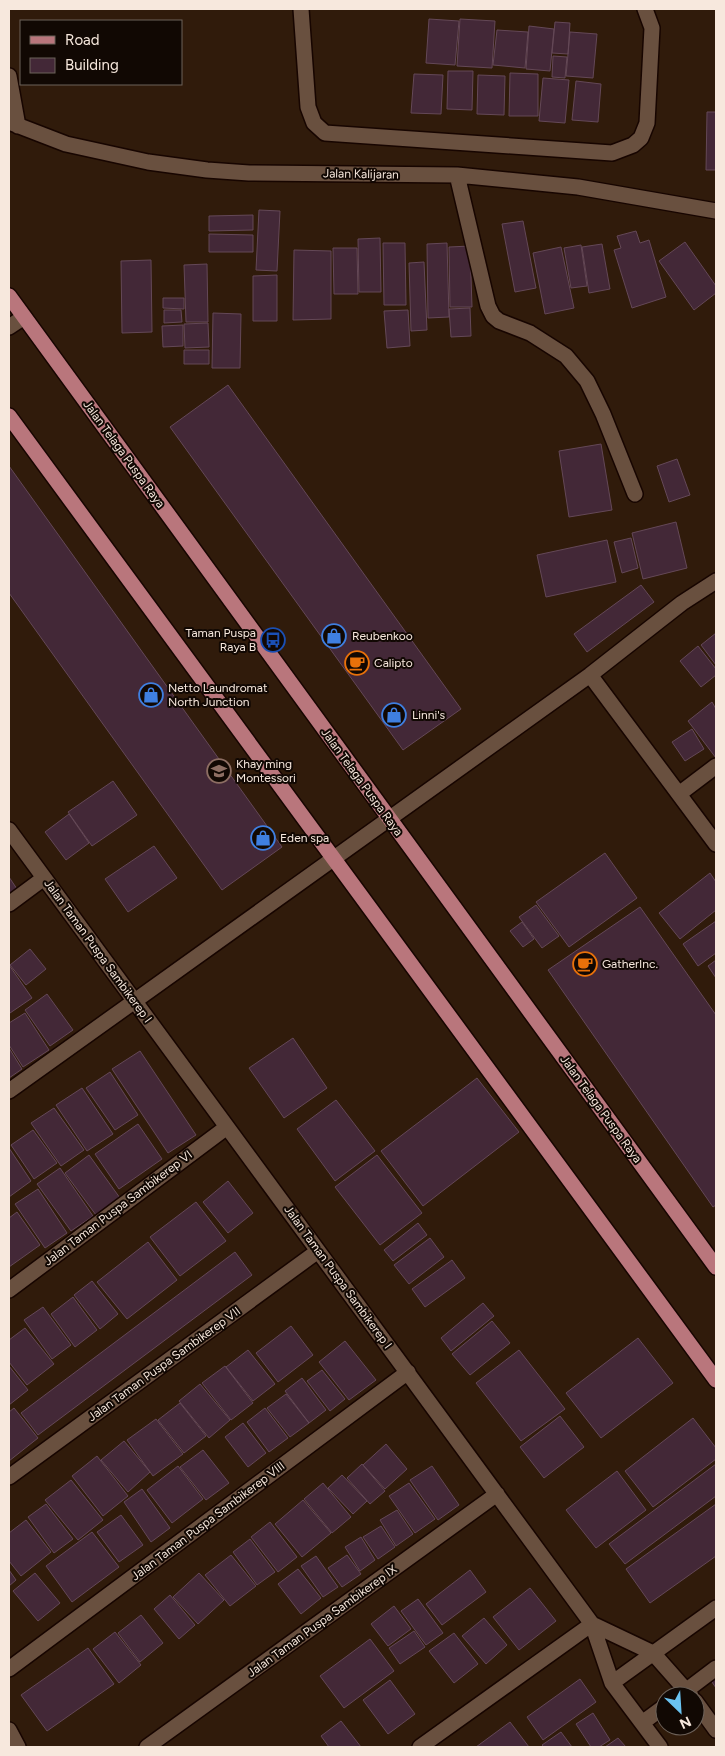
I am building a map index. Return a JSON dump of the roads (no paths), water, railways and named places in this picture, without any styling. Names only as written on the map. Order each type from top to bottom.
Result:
[{"type":"main road","name":"Jalan Telaga Puspa Raya","points":[[9,296],[716,1267]]},
{"type":"main road","points":[[9,416],[716,1380]]},
{"type":"street","points":[[301,9],[308,107],[314,123],[325,133],[612,153],[633,145],[640,138],[647,123],[652,28],[645,9]]},
{"type":"street","points":[[9,76],[14,124]]},
{"type":"street","name":"Jalan Kalijaran","points":[[14,124],[66,144],[148,162],[206,170],[249,173],[457,175],[578,187],[716,211]]},
{"type":"street","points":[[457,175],[488,306],[493,316],[499,321],[530,333],[566,356],[587,381],[603,414],[635,494]]},
{"type":"street","points":[[9,327],[24,317]]},
{"type":"street","points":[[9,1091],[590,675],[682,603],[716,581]]},
{"type":"street","points":[[590,675],[716,844]]},
{"type":"street","points":[[679,794],[716,766]]},
{"type":"street","name":"Jalan Taman Puspa Sambikerep I","points":[[9,830],[592,1624],[653,1653],[680,1686]]},
{"type":"street","points":[[9,904],[44,878]]},
{"type":"street","name":"Jalan Taman Puspa Sambikerep VI","points":[[9,1290],[227,1126]]},
{"type":"street","name":"Jalan Taman Puspa Sambikerep VII","points":[[9,1478],[318,1251]]},
{"type":"street","name":"Jalan Taman Puspa Sambikerep VIII","points":[[9,1669],[408,1372]]},
{"type":"street","name":"Jalan Taman Puspa Sambikerep IX","points":[[147,1747],[497,1494]]},
{"type":"street","points":[[612,1683],[716,1608]]},
{"type":"street","points":[[420,1747],[592,1624],[612,1683],[660,1747]]},
{"type":"street","points":[[698,1686],[716,1668]]},
{"type":"street","points":[[642,1723],[655,1713]]},
{"type":"street","name":"Jalan Taman Puspa Sambikerep I","points":[[705,1717],[716,1730]]},
{"type":"street","points":[[9,1730],[18,1747]]},
{"type":"place","name":"Reubenkoo","points":[[334,636]]},
{"type":"place","name":"Taman Puspa Raya B","points":[[273,640]]},
{"type":"place","name":"Calipto","points":[[357,663]]},
{"type":"place","name":"Netto Laundromat North Junction","points":[[151,695]]},
{"type":"place","name":"Linni's","points":[[394,715]]},
{"type":"place","name":"Khay ming Montessori","points":[[219,771]]},
{"type":"place","name":"Eden spa","points":[[263,838]]},
{"type":"place","name":"GatherInc.","points":[[585,964]]}]
